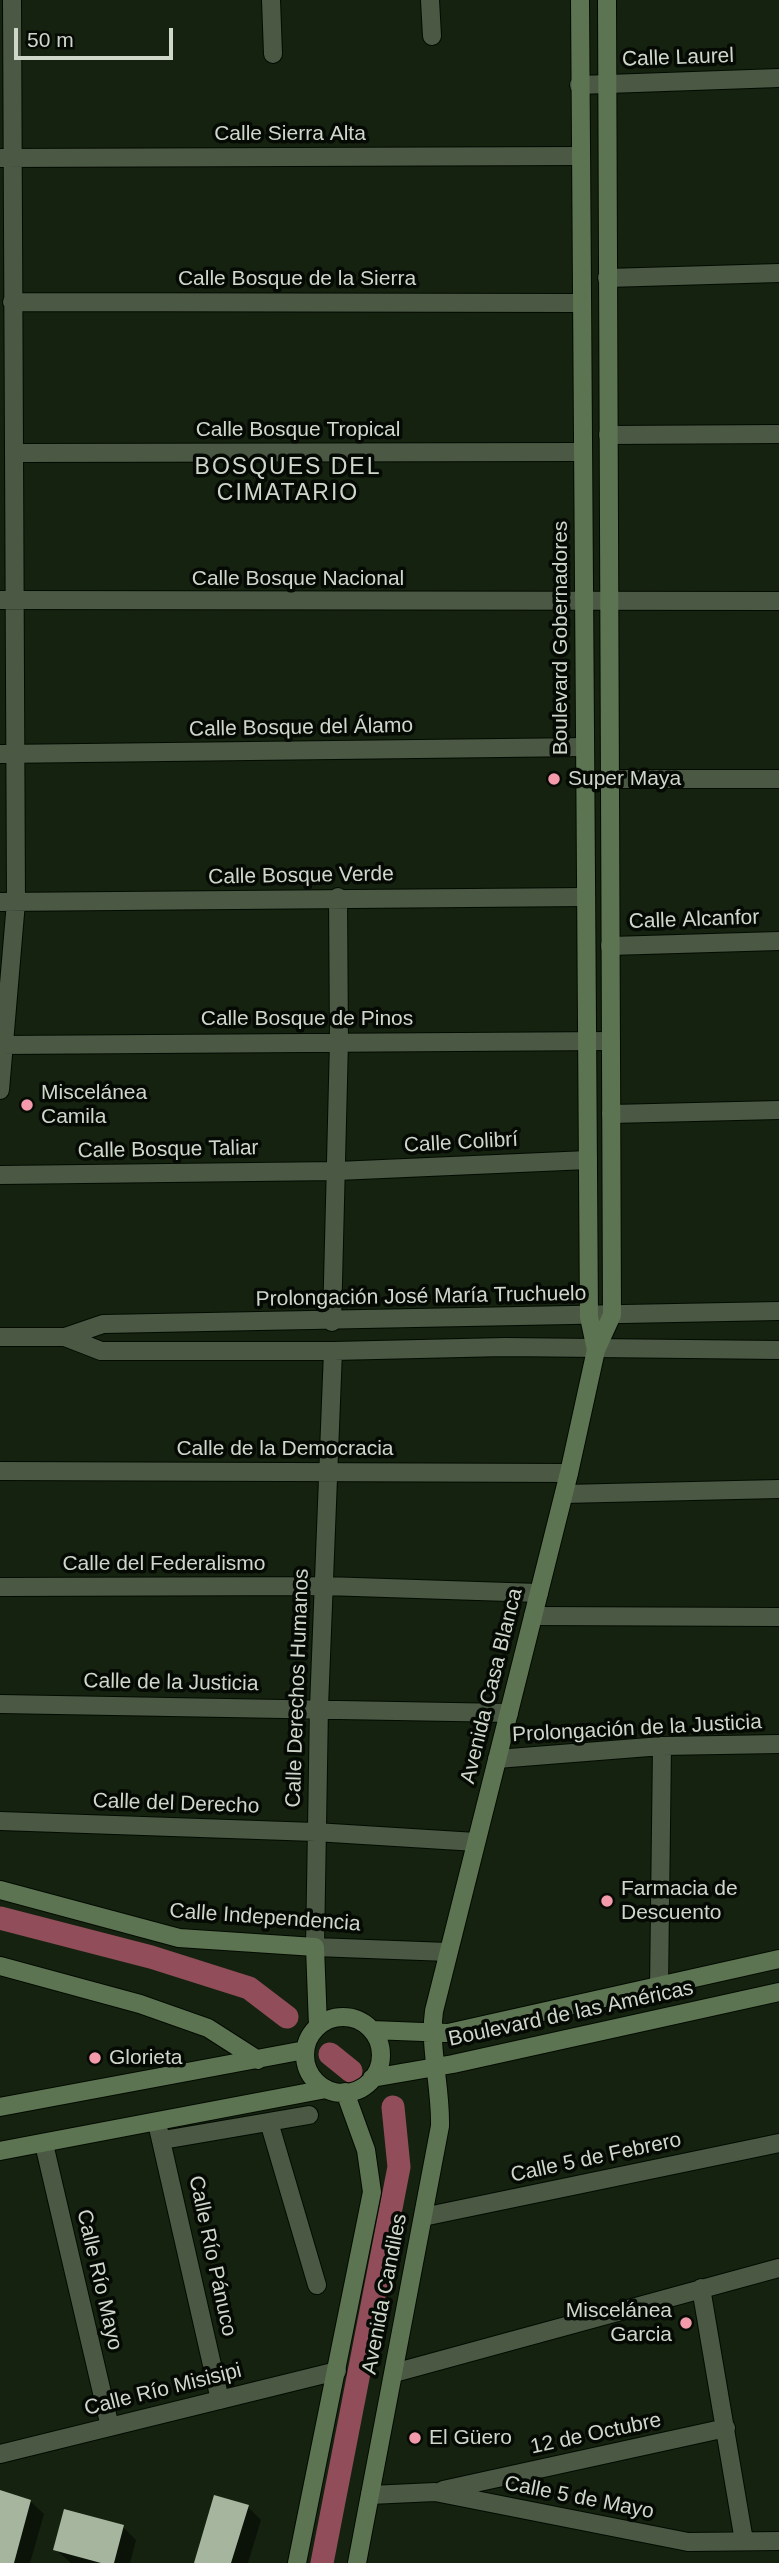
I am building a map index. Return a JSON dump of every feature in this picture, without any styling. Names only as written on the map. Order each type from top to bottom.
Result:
[{"type":"street","points":[[0,1090],[8,902],[7,600],[13,453],[12,302],[5,158],[12,0]]},
{"type":"street","points":[[271,0],[273,54]]},
{"type":"street","points":[[430,0],[432,36]]},
{"type":"street","name":"Boulevard Gobernadores","points":[[580,0],[589,1317]]},
{"type":"street","points":[[607,0],[612,1315]]},
{"type":"street","name":"Calle Laurel","points":[[579,85],[779,78]]},
{"type":"street","name":"Calle Sierra Alta","points":[[5,158],[580,156]]},
{"type":"street","points":[[607,278],[779,273]]},
{"type":"street","name":"Calle Bosque de la Sierra","points":[[12,302],[581,303]]},
{"type":"street","points":[[608,435],[779,433]]},
{"type":"street","name":"Calle Bosque Tropical","points":[[13,453],[582,452]]},
{"type":"street","name":"Calle Bosque Nacional","points":[[7,600],[608,603],[779,601]]},
{"type":"street","name":"Calle Bosque del Álamo","points":[[9,754],[584,747]]},
{"type":"street","points":[[609,779],[779,779]]},
{"type":"street","points":[[332,1322],[339,1041],[338,897]]},
{"type":"street","name":"Calle Bosque Verde","points":[[8,902],[338,897],[586,897]]},
{"type":"street","name":"Calle Alcanfor","points":[[610,946],[779,941]]},
{"type":"street","name":"Calle Bosque de Pinos","points":[[2,1045],[611,1041]]},
{"type":"street","points":[[611,1114],[779,1110]]},
{"type":"street","name":"Calle Colibrí","points":[[337,1171],[587,1160]]},
{"type":"street","name":"Calle Bosque Taliar","points":[[0,1175],[337,1171]]},
{"type":"street","name":"Prolongación José María Truchuelo","points":[[0,1338],[65,1337],[103,1324],[332,1322],[779,1311]]},
{"type":"street","name":"Avenida Casa Blanca","points":[[431,2034],[448,1952],[564,1494],[596,1350],[612,1315]]},
{"type":"street","name":"Avenida Casa Blanca","points":[[589,1317],[596,1350]]},
{"type":"street","name":"Prolongación José María Truchuelo","points":[[65,1337],[101,1351],[333,1351],[505,1347],[779,1350]]},
{"type":"street","name":"Calle Derechos Humanos","points":[[318,2025],[315,1947],[316,1832],[333,1351]]},
{"type":"street","name":"Calle de la Democracia","points":[[0,1471],[569,1473]]},
{"type":"street","points":[[564,1494],[779,1489]]},
{"type":"street","name":"Calle del Federalismo","points":[[0,1587],[325,1586],[539,1593]]},
{"type":"street","points":[[533,1616],[779,1617]]},
{"type":"street","name":"Calle de la Justicia","points":[[0,1704],[319,1707],[509,1713]]},
{"type":"street","name":"Prolongación de la Justicia","points":[[497,1759],[662,1746],[779,1745]]},
{"type":"street","points":[[659,1988],[662,1746]]},
{"type":"street","name":"Calle del Derecho","points":[[0,1821],[316,1832],[476,1842]]},
{"type":"street","name":"Calle Independencia","points":[[0,1890],[179,1938],[448,1952]]},
{"type":"street","name":"Boulevard de las Américas","points":[[372,2030],[448,2033],[659,1988],[779,1959]]},
{"type":"street","points":[[0,1966],[139,2004],[208,2028],[258,2060]]},
{"type":"street","name":"Boulevard de las Américas","points":[[372,2078],[779,1992]]},
{"type":"street","points":[[160,2132],[326,2089],[345,2092],[361,2088],[372,2078],[380,2053],[379,2042],[365,2023],[337,2018],[318,2025],[310,2036],[305,2050],[309,2074],[326,2089]]},
{"type":"street","name":"Avenida Candiles","points":[[357,2563],[440,2126],[438,2066],[431,2034]]},
{"type":"street","points":[[0,2107],[305,2050]]},
{"type":"street","name":"Avenida Candiles","points":[[297,2563],[372,2192],[366,2150],[345,2092]]},
{"type":"street","points":[[0,2151],[44,2144],[270,2122],[309,2115]]},
{"type":"street","points":[[270,2122],[317,2285]]},
{"type":"street","name":"Calle Río Pánuco","points":[[160,2132],[220,2400]]},
{"type":"street","name":"Calle 5 de Febrero","points":[[423,2217],[779,2143]]},
{"type":"street","name":"Calle Río Mayo","points":[[44,2144],[110,2427]]},
{"type":"street","points":[[394,2373],[779,2268]]},
{"type":"street","points":[[701,2288],[744,2541]]},
{"type":"street","name":"Calle Río Misisipi","points":[[0,2454],[337,2371]]},
{"type":"street","name":"12 de Octubre","points":[[435,2492],[726,2428]]},
{"type":"street","name":"Calle 5 de Mayo","points":[[370,2495],[435,2492],[688,2542],[779,2540]]},
{"type":"building","points":[[0,2490],[31,2500],[14,2563],[0,2563]]},
{"type":"building","points":[[214,2495],[249,2505],[231,2563],[194,2563]]},
{"type":"building","points":[[64,2509],[124,2525],[114,2563],[101,2563],[53,2550]]},
{"type":"waterway","points":[[0,1918],[151,1957],[249,1988],[287,2017]]},
{"type":"waterway","points":[[330,2054],[351,2071]]},
{"type":"waterway","points":[[322,2563],[399,2167],[393,2107]]},
{"type":"place","name":"Super Maya","points":[[554,779]]},
{"type":"place","name":"Miscelánea Camila","points":[[27,1105]]},
{"type":"place","name":"Farmacia de Descuento","points":[[607,1901]]},
{"type":"place","name":"Glorieta","points":[[95,2058]]},
{"type":"place","name":"Miscelánea Garcia","points":[[686,2323]]},
{"type":"place","name":"El Güero","points":[[415,2438]]},
{"type":"district","name":"BOSQUES DEL CIMATARIO","points":[[288,481]]}]
